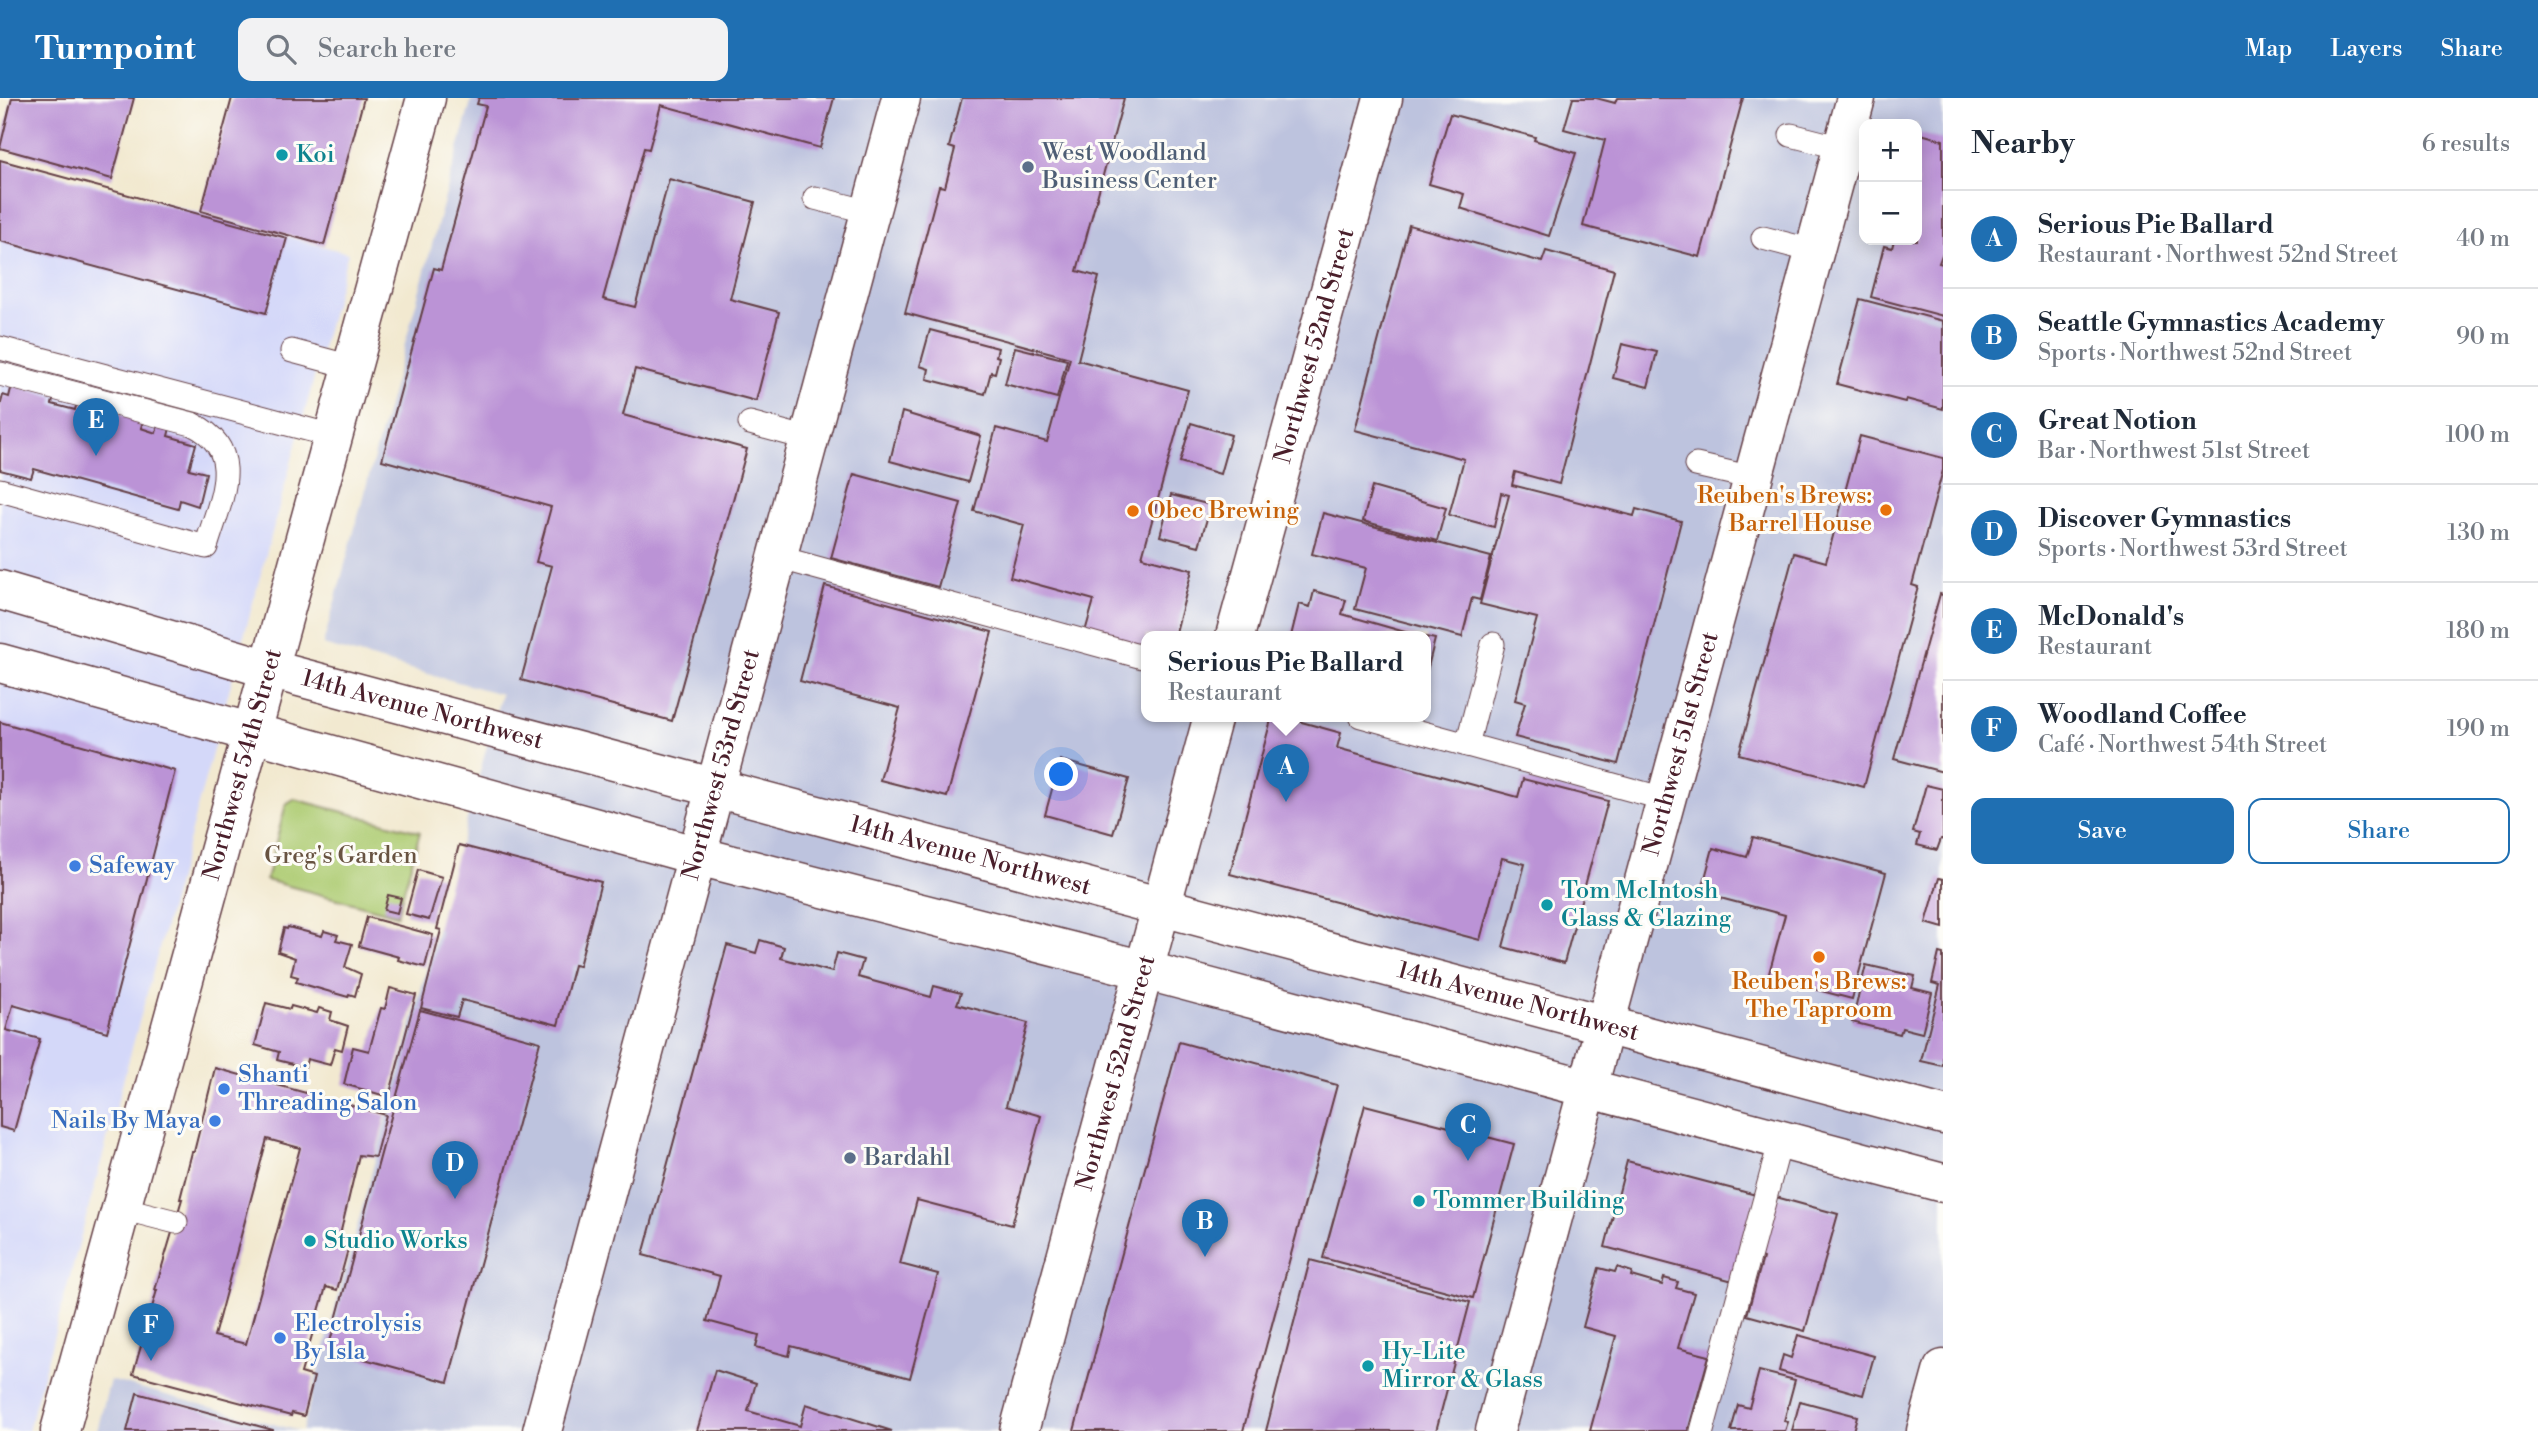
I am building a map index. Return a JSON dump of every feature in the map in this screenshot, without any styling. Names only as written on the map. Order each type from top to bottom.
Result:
[{"type":"street","name":"Northwest 54th Street","points":[[60,1431],[426,98]]},
{"type":"street","name":"Northwest 53rd Street","points":[[542,1431],[901,98]]},
{"type":"street","name":"Northwest 52nd Street","points":[[1236,631],[1383,98]]},
{"type":"street","name":"Northwest 51st Street","points":[[1495,1431],[1856,98]]},
{"type":"street","name":"14th Avenue Northwest","points":[[0,590],[270,669],[1943,1115]]},
{"type":"street","points":[[0,663],[698,856],[1144,970],[1943,1183]]},
{"type":"street","name":"Northwest 52nd Street","points":[[1019,1431],[1211,722]]},
{"type":"street","points":[[1926,1431],[1943,1368]]},
{"type":"lane","points":[[1791,135],[1842,148]]},
{"type":"lane","points":[[815,198],[870,212]]},
{"type":"lane","points":[[1762,238],[1814,251]]},
{"type":"lane","points":[[0,348],[333,436]]},
{"type":"lane","points":[[292,351],[352,367]]},
{"type":"lane","points":[[0,374],[192,424],[206,431],[218,443],[225,458],[226,475],[206,547],[0,490]]},
{"type":"lane","points":[[750,423],[810,439]]},
{"type":"lane","points":[[1696,465],[1753,478]]},
{"type":"lane","points":[[777,557],[1141,657]]},
{"type":"lane","points":[[1467,745],[1493,644]]},
{"type":"lane","points":[[1383,722],[1665,799]]},
{"type":"lane","points":[[1702,1431],[1781,1139]]},
{"type":"lane","points":[[121,1208],[176,1222]]},
{"type":"shaded area","points":[[472,98],[1943,98],[1943,1431],[302,1431],[501,694],[323,645]]},
{"type":"shaded area","points":[[0,159],[348,253],[28,1431],[0,1431]]},
{"type":"shaded area","points":[[110,1380],[299,1431],[97,1431]]},
{"type":"green space","name":"Greg's Garden","points":[[294,799],[420,832],[397,915],[266,880],[286,804]]},
{"type":"building","points":[[12,98],[134,98],[112,179],[0,148]]},
{"type":"building","name":"Koi","points":[[232,98],[364,98],[324,245],[201,211]]},
{"type":"building","points":[[479,98],[834,98],[820,148],[661,105],[649,149],[644,148],[603,299],[635,307],[669,179],[755,202],[730,299],[779,312],[756,401],[635,369],[623,415],[747,449],[672,721],[521,680],[552,566],[536,562],[551,507],[382,460],[434,268],[441,270],[486,106],[477,104]]},
{"type":"building","points":[[962,98],[1124,98],[1077,271],[1099,277],[1078,360],[1188,390],[1142,557],[1192,570],[1176,631],[1141,631],[1141,648],[1085,632],[1094,600],[1010,577],[1024,525],[974,511],[996,428],[1047,442],[1070,358],[905,313],[939,186],[945,187],[955,149],[949,147]]},
{"type":"building","points":[[1573,98],[1596,98],[1615,103],[1617,98],[1743,98],[1700,257],[1583,226],[1605,140],[1564,129]]},
{"type":"building","points":[[1450,114],[1535,137],[1534,140],[1576,153],[1549,236],[1460,208],[1464,194],[1429,184]]},
{"type":"building","points":[[1922,134],[1943,140],[1943,252],[1939,263],[1943,264],[1943,316],[1871,297],[1884,246],[1892,248],[1893,245],[1922,245]]},
{"type":"building","points":[[0,160],[287,238],[266,313],[0,241]]},
{"type":"building","points":[[1409,225],[1542,262],[1546,251],[1614,270],[1559,484],[1515,472],[1512,485],[1634,516],[1636,509],[1681,521],[1618,764],[1515,737],[1525,703],[1515,700],[1537,618],[1480,604],[1509,495],[1501,493],[1494,527],[1449,515],[1464,459],[1355,430]]},
{"type":"building","points":[[1860,299],[1943,321],[1943,409],[1837,384]]},
{"type":"building","points":[[930,330],[998,348],[995,373],[991,372],[985,394],[927,379],[929,369],[920,366]]},
{"type":"building","points":[[1622,344],[1657,352],[1648,387],[1613,378]]},
{"type":"building","points":[[1015,347],[1067,360],[1057,398],[1005,384]]},
{"type":"building","points":[[12,385],[54,397],[52,404],[75,410],[77,402],[143,420],[141,428],[156,433],[158,425],[170,428],[168,436],[196,444],[189,469],[206,473],[198,506],[180,500],[178,509],[34,469],[31,478],[0,470],[0,407],[3,395],[9,397]]},
{"type":"building","points":[[902,412],[981,436],[968,482],[890,461]]},
{"type":"building","points":[[1191,423],[1231,435],[1220,474],[1180,462]]},
{"type":"building","points":[[1860,436],[1943,458],[1943,470],[1912,585],[1918,587],[1864,787],[1739,754],[1794,553],[1826,562]]},
{"type":"building","points":[[854,474],[961,503],[938,587],[831,558]]},
{"type":"building","points":[[1372,487],[1446,508],[1437,541],[1363,521]]},
{"type":"building","points":[[1171,495],[1211,505],[1199,546],[1160,536]]},
{"type":"building","points":[[1323,513],[1491,557],[1480,600],[1472,598],[1462,637],[1355,609],[1366,568],[1312,554]]},
{"type":"building","points":[[825,586],[992,632],[947,797],[880,780],[900,708],[800,681]]},
{"type":"building","points":[[1314,591],[1346,600],[1342,614],[1402,631],[1292,631],[1299,604],[1310,607]]},
{"type":"building","points":[[1940,594],[1943,595],[1943,772],[1894,759]]},
{"type":"building","points":[[1431,638],[1435,639],[1431,655]]},
{"type":"building","name":"Safeway","points":[[0,722],[175,771],[107,1032],[13,1005],[6,1030],[40,1039],[14,1131],[0,1127]]},
{"type":"building","points":[[1270,722],[1302,722],[1341,733],[1337,748],[1518,797],[1523,779],[1608,801],[1564,963],[1503,947],[1525,864],[1502,858],[1480,940],[1230,874]]},
{"type":"building","points":[[1060,760],[1129,779],[1113,834],[1045,815]]},
{"type":"building","points":[[1926,785],[1943,789],[1943,839],[1937,850],[1917,845],[1920,834],[1913,832]]},
{"type":"building","points":[[1753,837],[1886,873],[1852,999],[1768,977],[1785,915],[1701,893],[1713,848],[1747,857]]},
{"type":"building","points":[[459,845],[601,882],[579,966],[574,965],[558,1025],[462,1000],[457,1017],[421,1008],[441,930],[437,929]]},
{"type":"building","points":[[418,870],[442,877],[429,920],[406,914]]},
{"type":"building","points":[[1939,878],[1943,879],[1943,928],[1926,923]]},
{"type":"building","points":[[388,895],[401,898],[397,913],[384,910]]},
{"type":"building","points":[[367,917],[433,935],[425,967],[359,946]]},
{"type":"building","points":[[284,928],[322,936],[324,931],[338,935],[336,940],[352,944],[345,967],[361,974],[355,996],[349,994],[348,997],[296,982],[298,977],[291,975],[295,958],[278,952]]},
{"type":"building","name":"Bardahl","points":[[760,940],[784,947],[781,958],[832,972],[837,953],[863,960],[858,977],[931,997],[934,986],[961,993],[957,1004],[1028,1023],[1006,1106],[1041,1116],[1012,1225],[917,1200],[900,1264],[938,1274],[910,1378],[791,1346],[789,1356],[756,1347],[759,1335],[707,1321],[720,1276],[643,1255],[727,945],[756,953]]},
{"type":"building","points":[[1939,953],[1943,954],[1943,1066],[1921,1061],[1940,985],[1932,983]]},
{"type":"building","points":[[1866,965],[1915,976],[1912,988],[1932,993],[1922,1033],[1902,1028],[1900,1034],[1852,1022]]},
{"type":"building","points":[[390,988],[416,995],[389,1097],[344,1084],[353,1047],[369,1051],[381,1008],[385,1009]]},
{"type":"building","points":[[266,1003],[317,1013],[319,1008],[332,1012],[330,1020],[348,1026],[342,1050],[335,1048],[330,1065],[307,1059],[305,1067],[277,1060],[279,1052],[255,1045]]},
{"type":"building","points":[[420,1010],[540,1042],[448,1382],[328,1349]]},
{"type":"building","points":[[1179,1042],[1337,1085],[1243,1431],[1074,1431]]},
{"type":"building","name":"Studio Works","points":[[215,1068],[386,1115],[375,1157],[359,1155],[339,1239],[350,1242],[337,1290],[326,1287],[301,1373],[314,1377],[304,1416],[292,1413],[291,1416],[133,1374]],"holes":[[[267,1139],[300,1148],[246,1344],[214,1336]]]},
{"type":"building","name":"Tommer Building","points":[[1365,1105],[1514,1144],[1473,1298],[1323,1258]]},
{"type":"building","points":[[1627,1161],[1756,1195],[1733,1281],[1605,1247]]},
{"type":"building","points":[[1776,1197],[1838,1214],[1805,1331],[1747,1315],[1763,1258],[1758,1256]]},
{"type":"building","name":"Hy-Lite Mirror & Glass","points":[[1310,1260],[1470,1302],[1436,1431],[1266,1431]]},
{"type":"building","points":[[1617,1267],[1632,1272],[1631,1276],[1662,1285],[1664,1278],[1678,1282],[1676,1288],[1694,1293],[1678,1348],[1709,1356],[1688,1431],[1590,1431],[1616,1336],[1583,1327],[1599,1268],[1615,1272]]},
{"type":"building","points":[[1798,1335],[1874,1356],[1863,1395],[1779,1371],[1783,1355],[1791,1358]]},
{"type":"building","points":[[715,1370],[756,1383],[748,1411],[800,1426],[806,1404],[892,1431],[697,1431]]},
{"type":"building","points":[[1759,1371],[1795,1380],[1784,1421],[1788,1422],[1785,1431],[1731,1431],[1738,1405],[1749,1408]]},
{"type":"building","points":[[137,1393],[273,1430],[273,1431],[127,1431]]},
{"type":"building","points":[[1800,1401],[1857,1416],[1853,1431],[1792,1431]]},
{"type":"place","name":"Koi","points":[[282,155]]},
{"type":"place","name":"West Woodland Business Center","points":[[1028,167]]},
{"type":"place","name":"McDonald's","points":[[96,456]]},
{"type":"place","name":"Reuben's Brews: Barrel House","points":[[1886,510]]},
{"type":"place","name":"Obec Brewing","points":[[1133,511]]},
{"type":"place","name":"Serious Pie Ballard","points":[[1286,802]]},
{"type":"place","name":"Safeway","points":[[75,866]]},
{"type":"place","name":"Tom McIntosh Glass & Glazing","points":[[1547,905]]},
{"type":"place","name":"Reuben's Brews: The Taproom","points":[[1819,957]]},
{"type":"place","name":"Shanti Threading Salon","points":[[224,1089]]},
{"type":"place","name":"Nails By Maya","points":[[215,1121]]},
{"type":"place","name":"Bardahl","points":[[850,1158]]},
{"type":"place","name":"Great Notion","points":[[1468,1161]]},
{"type":"place","name":"Discover Gymnastics","points":[[455,1199]]},
{"type":"place","name":"Tommer Building","points":[[1419,1201]]},
{"type":"place","name":"Studio Works","points":[[310,1241]]},
{"type":"place","name":"Seattle Gymnastics Academy","points":[[1205,1257]]},
{"type":"place","name":"Electrolysis By Isla","points":[[280,1338]]},
{"type":"place","name":"Woodland Coffee","points":[[151,1361]]},
{"type":"place","name":"Hy-Lite Mirror & Glass","points":[[1368,1366]]}]
